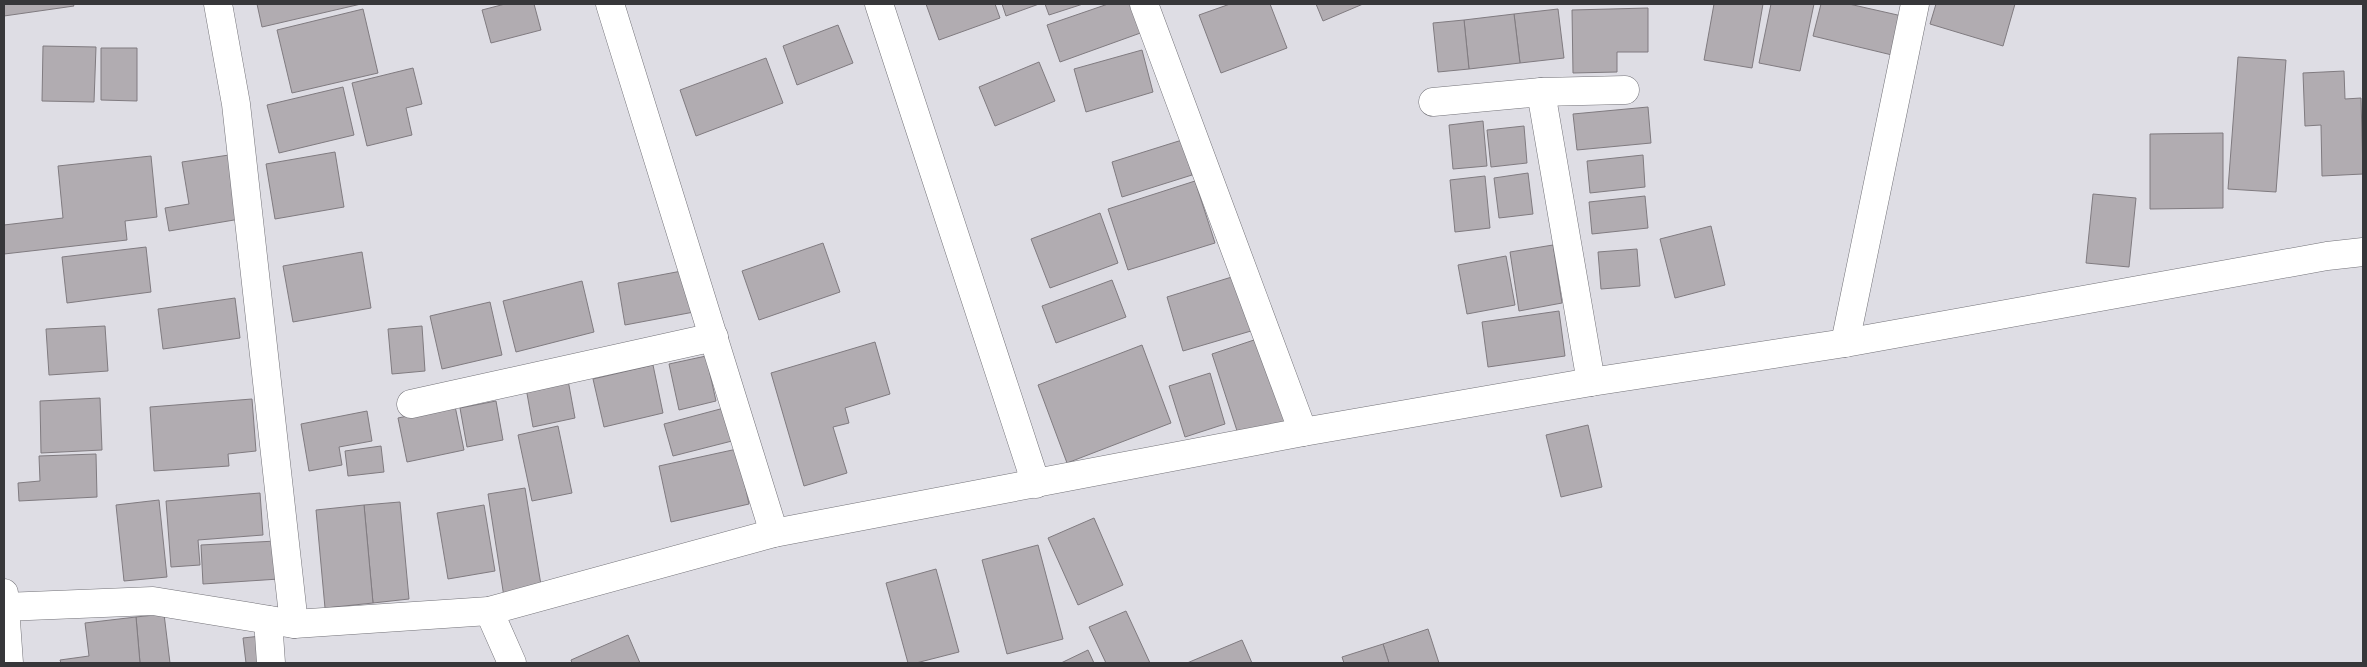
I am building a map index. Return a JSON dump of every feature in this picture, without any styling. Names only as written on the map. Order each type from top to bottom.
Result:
[{"type":"street","points":[[218,4],[236,104],[281,622],[271,663]]},
{"type":"street","points":[[610,4],[774,533]]},
{"type":"street","points":[[879,4],[1036,484]]},
{"type":"street","points":[[1144,4],[1303,432]]},
{"type":"street","points":[[1845,343],[1911,5]]},
{"type":"street","points":[[1433,102],[1541,92],[1624,90]]},
{"type":"street","points":[[1541,92],[1590,382]]},
{"type":"street","points":[[9,663],[4,602],[153,601],[281,622],[489,611],[774,533],[1303,432],[1590,382],[1845,343],[2327,256],[2363,252]]},
{"type":"street","points":[[412,404],[714,338]]},
{"type":"street","points":[[489,611],[512,663]]},
{"type":"building","points":[[4,4],[73,4],[74,6],[4,16]]},
{"type":"building","points":[[257,4],[361,4],[262,27]]},
{"type":"building","points":[[505,4],[534,4],[541,30],[491,43],[482,10]]},
{"type":"building","points":[[926,4],[995,4],[1000,18],[939,40]]},
{"type":"building","points":[[1002,4],[1039,4],[1006,16]]},
{"type":"building","points":[[1045,4],[1083,4],[1049,15]]},
{"type":"building","points":[[1108,4],[1136,4],[1146,31],[1060,62],[1047,25]]},
{"type":"building","points":[[1230,4],[1270,4],[1287,48],[1221,73],[1199,15]]},
{"type":"building","points":[[1316,4],[1363,4],[1323,21]]},
{"type":"building","points":[[1714,4],[1763,4],[1752,68],[1704,60]]},
{"type":"building","points":[[1771,4],[1814,4],[1800,71],[1759,63]]},
{"type":"building","points":[[1821,4],[1849,4],[1902,16],[1892,55],[1813,36]]},
{"type":"building","points":[[1936,4],[2015,4],[2003,46],[1930,24]]},
{"type":"building","points":[[1648,8],[1648,52],[1617,52],[1617,72],[1573,73],[1572,10]]},
{"type":"building","points":[[363,9],[378,73],[292,93],[277,30]]},
{"type":"building","points":[[1558,9],[1564,58],[1520,63],[1514,14]]},
{"type":"building","points":[[1514,14],[1520,63],[1469,69],[1464,20]]},
{"type":"building","points":[[1464,20],[1469,69],[1438,72],[1433,23]]},
{"type":"building","points":[[838,25],[853,63],[797,85],[783,46]]},
{"type":"building","points":[[43,46],[96,47],[94,102],[42,101]]},
{"type":"building","points":[[101,48],[137,48],[137,101],[101,100]]},
{"type":"building","points":[[1142,50],[1153,92],[1086,112],[1074,69]]},
{"type":"building","points":[[2238,57],[2286,60],[2276,192],[2228,189]]},
{"type":"building","points":[[766,58],[783,103],[696,136],[680,90]]},
{"type":"building","points":[[1039,62],[1055,101],[995,126],[979,87]]},
{"type":"building","points":[[413,68],[422,104],[406,108],[412,135],[367,146],[352,83]]},
{"type":"building","points":[[2344,71],[2345,99],[2361,98],[2363,174],[2322,176],[2321,125],[2305,126],[2303,73]]},
{"type":"building","points":[[343,87],[354,135],[279,153],[267,105]]},
{"type":"building","points":[[1648,107],[1651,143],[1577,150],[1573,114]]},
{"type":"building","points":[[1483,121],[1487,166],[1453,169],[1449,125]]},
{"type":"building","points":[[1524,126],[1527,163],[1491,167],[1487,130]]},
{"type":"building","points":[[2223,133],[2223,208],[2150,209],[2150,134]]},
{"type":"building","points":[[1182,140],[1192,175],[1122,197],[1112,162]]},
{"type":"building","points":[[335,152],[344,207],[275,219],[266,164]]},
{"type":"building","points":[[229,155],[240,219],[169,231],[165,208],[189,204],[182,162]]},
{"type":"building","points":[[1643,155],[1645,187],[1590,193],[1587,161]]},
{"type":"building","points":[[151,156],[157,217],[125,221],[127,240],[4,254],[4,225],[63,218],[58,166]]},
{"type":"building","points":[[1528,173],[1533,214],[1499,218],[1494,178]]},
{"type":"building","points":[[1485,176],[1490,228],[1455,232],[1450,180]]},
{"type":"building","points":[[1195,181],[1215,243],[1128,270],[1108,209]]},
{"type":"building","points":[[2093,194],[2136,198],[2129,267],[2086,263]]},
{"type":"building","points":[[1645,196],[1648,228],[1592,234],[1589,202]]},
{"type":"building","points":[[1100,213],[1118,263],[1050,288],[1031,239]]},
{"type":"building","points":[[1711,226],[1725,285],[1675,298],[1660,239]]},
{"type":"building","points":[[823,243],[840,292],[759,320],[742,271]]},
{"type":"building","points":[[1553,245],[1562,303],[1519,311],[1510,252]]},
{"type":"building","points":[[146,247],[151,292],[67,303],[62,257]]},
{"type":"building","points":[[1637,249],[1640,286],[1601,289],[1598,252]]},
{"type":"building","points":[[362,252],[371,308],[293,322],[283,266]]},
{"type":"building","points":[[1506,256],[1515,305],[1467,314],[1458,265]]},
{"type":"building","points":[[687,270],[694,312],[625,325],[618,283]]},
{"type":"building","points":[[1235,276],[1251,331],[1183,351],[1167,297]]},
{"type":"building","points":[[1112,280],[1126,317],[1056,343],[1042,306]]},
{"type":"building","points":[[582,281],[594,332],[516,352],[503,301]]},
{"type":"building","points":[[235,298],[240,338],[163,349],[158,309]]},
{"type":"building","points":[[490,302],[502,355],[442,369],[430,316]]},
{"type":"building","points":[[1559,311],[1565,356],[1488,367],[1482,322]]},
{"type":"building","points":[[105,326],[108,371],[49,375],[46,329]]},
{"type":"building","points":[[422,326],[425,371],[392,374],[388,329]]},
{"type":"building","points":[[1260,338],[1288,424],[1240,440],[1212,354]]},
{"type":"building","points":[[875,342],[890,394],[845,408],[849,423],[833,427],[847,473],[804,486],[771,373]]},
{"type":"building","points":[[1142,345],[1171,423],[1067,463],[1038,385]]},
{"type":"building","points":[[706,356],[716,401],[679,410],[669,364]]},
{"type":"building","points":[[653,365],[663,413],[604,427],[593,379]]},
{"type":"building","points":[[1210,373],[1225,424],[1185,437],[1169,386]]},
{"type":"building","points":[[568,380],[575,418],[533,427],[526,388]]},
{"type":"building","points":[[100,398],[102,450],[41,453],[40,401]]},
{"type":"building","points":[[252,399],[256,451],[228,454],[229,466],[154,471],[150,407]]},
{"type":"building","points":[[496,401],[503,440],[467,447],[460,408]]},
{"type":"building","points":[[455,406],[464,450],[407,462],[398,418]]},
{"type":"building","points":[[724,408],[732,441],[673,456],[664,424]]},
{"type":"building","points":[[367,411],[372,441],[339,447],[342,465],[309,471],[301,424]]},
{"type":"building","points":[[1588,425],[1602,487],[1561,497],[1546,435]]},
{"type":"building","points":[[558,426],[572,493],[532,501],[518,435]]},
{"type":"building","points":[[381,446],[384,472],[348,476],[345,451]]},
{"type":"building","points":[[737,449],[749,504],[671,522],[659,466]]},
{"type":"building","points":[[96,454],[97,497],[19,501],[18,483],[40,481],[39,456]]},
{"type":"building","points":[[525,488],[542,591],[504,597],[488,494]]},
{"type":"building","points":[[260,493],[263,535],[198,540],[200,565],[171,567],[166,501]]},
{"type":"building","points":[[159,500],[167,577],[124,581],[116,505]]},
{"type":"building","points":[[400,502],[409,599],[373,603],[364,505]]},
{"type":"building","points":[[364,505],[373,603],[325,608],[316,510]]},
{"type":"building","points":[[484,505],[495,571],[448,579],[437,513]]},
{"type":"building","points":[[1094,518],[1123,585],[1078,605],[1048,538]]},
{"type":"building","points":[[276,541],[279,579],[203,584],[201,545]]},
{"type":"building","points":[[1038,545],[1063,639],[1007,654],[982,560]]},
{"type":"building","points":[[936,569],[959,652],[916,663],[908,663],[886,583]]},
{"type":"building","points":[[1126,611],[1150,663],[1106,663],[1089,627]]},
{"type":"building","points":[[164,614],[170,663],[140,663],[136,617]]},
{"type":"building","points":[[136,617],[140,663],[61,663],[60,660],[89,656],[85,623]]},
{"type":"building","points":[[1428,629],[1439,663],[1389,663],[1383,644]]},
{"type":"building","points":[[628,635],[640,663],[572,663],[571,660]]},
{"type":"building","points":[[261,636],[264,663],[246,663],[243,638]]},
{"type":"building","points":[[1242,640],[1252,663],[1187,663]]},
{"type":"building","points":[[1383,644],[1389,663],[1344,663],[1342,657]]},
{"type":"building","points":[[1088,650],[1094,663],[1061,663]]}]
